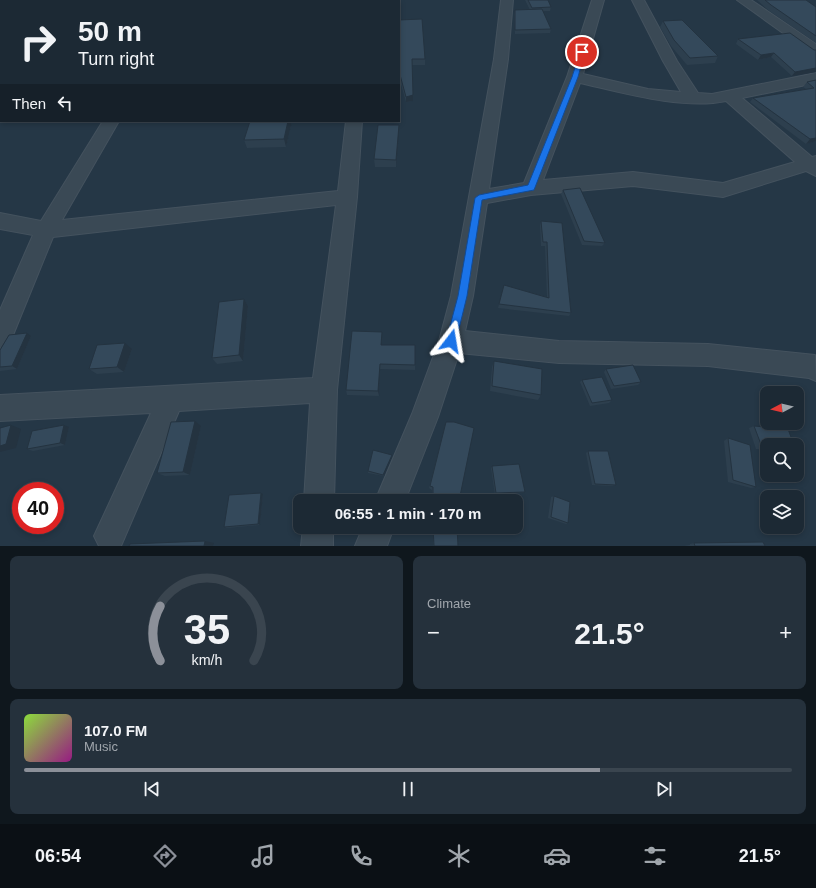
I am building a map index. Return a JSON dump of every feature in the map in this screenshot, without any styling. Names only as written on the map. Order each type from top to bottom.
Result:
[{"type":"street","points":[[393,494],[425,417],[451,341],[462,296],[501,59],[507,0]]},
{"type":"street","points":[[531,188],[575,77],[598,0]]},
{"type":"street","points":[[638,0],[670,61],[693,98]]},
{"type":"street","points":[[743,0],[816,50]]},
{"type":"street","points":[[575,77],[622,89],[693,98],[730,96],[816,78]]},
{"type":"street","points":[[730,96],[813,165]]},
{"type":"street","points":[[0,337],[46,230],[110,122]]},
{"type":"street","points":[[319,494],[324,390],[347,198],[354,122]]},
{"type":"street","points":[[479,198],[531,188],[632,180],[723,190],[813,165]]},
{"type":"street","points":[[0,221],[46,230],[347,198]]},
{"type":"street","points":[[451,341],[559,352],[708,355],[816,367]]},
{"type":"street","points":[[0,408],[324,390]]},
{"type":"street","points":[[110,536],[171,398]]},
{"type":"street","points":[[317,546],[318,534]]},
{"type":"street","points":[[371,546],[376,534]]},
{"type":"building","points":[[528,0],[548,0],[551,7],[532,8]]},
{"type":"building","points":[[765,0],[806,0],[816,7],[816,36],[771,5]]},
{"type":"building","points":[[542,9],[551,29],[515,30],[515,10]]},
{"type":"building","points":[[422,19],[425,59],[412,59],[413,95],[406,97],[400,75],[400,20]]},
{"type":"building","points":[[682,20],[718,56],[690,58],[674,40],[663,21]]},
{"type":"building","points":[[790,33],[816,50],[816,68],[795,72],[774,53],[761,55],[738,39]]},
{"type":"building","points":[[816,80],[816,138],[810,139],[753,98],[814,88],[807,82]]},
{"type":"building","points":[[250,122],[288,122],[284,139],[244,140]]},
{"type":"building","points":[[378,125],[399,125],[396,160],[374,159]]},
{"type":"building","points":[[580,188],[605,243],[584,241],[563,190]]},
{"type":"building","points":[[541,221],[562,223],[571,313],[499,304],[504,285],[549,298],[547,242],[543,242]]},
{"type":"building","points":[[244,299],[239,355],[212,358],[219,302]]},
{"type":"building","points":[[352,331],[382,332],[381,345],[415,345],[415,365],[380,364],[378,391],[346,390]]},
{"type":"building","points":[[27,333],[12,366],[0,367],[0,350],[9,335]]},
{"type":"building","points":[[125,343],[117,367],[89,369],[97,345]]},
{"type":"building","points":[[494,361],[542,369],[541,395],[492,386]]},
{"type":"building","points":[[633,365],[641,382],[614,386],[606,369]]},
{"type":"building","points":[[602,377],[612,400],[592,403],[582,380]]},
{"type":"building","points":[[195,421],[183,472],[157,473],[171,422]]},
{"type":"building","points":[[446,422],[454,422],[474,428],[460,494],[433,494],[433,487],[430,486]]},
{"type":"building","points":[[11,425],[6,444],[0,446],[0,428]]},
{"type":"building","points":[[64,425],[60,443],[27,449],[32,431]]},
{"type":"building","points":[[754,426],[760,427],[760,430],[788,430],[791,438],[760,438],[760,442]]},
{"type":"building","points":[[728,438],[750,445],[756,487],[733,480]]},
{"type":"building","points":[[373,450],[392,455],[383,475],[368,471]]},
{"type":"building","points":[[588,451],[608,451],[616,485],[595,484]]},
{"type":"building","points":[[519,464],[525,492],[496,493],[492,466]]},
{"type":"building","points":[[261,493],[258,524],[224,527],[229,495]]},
{"type":"building","points":[[554,496],[570,502],[568,523],[551,517]]},
{"type":"building","points":[[433,534],[457,534],[458,546],[434,546]]},
{"type":"building","points":[[205,541],[204,546],[129,546],[130,544]]},
{"type":"building","points":[[763,542],[765,546],[695,546],[694,543]]},
{"type":"route","points":[[451,341],[462,296],[479,198],[531,188],[575,77],[582,52]]}]
